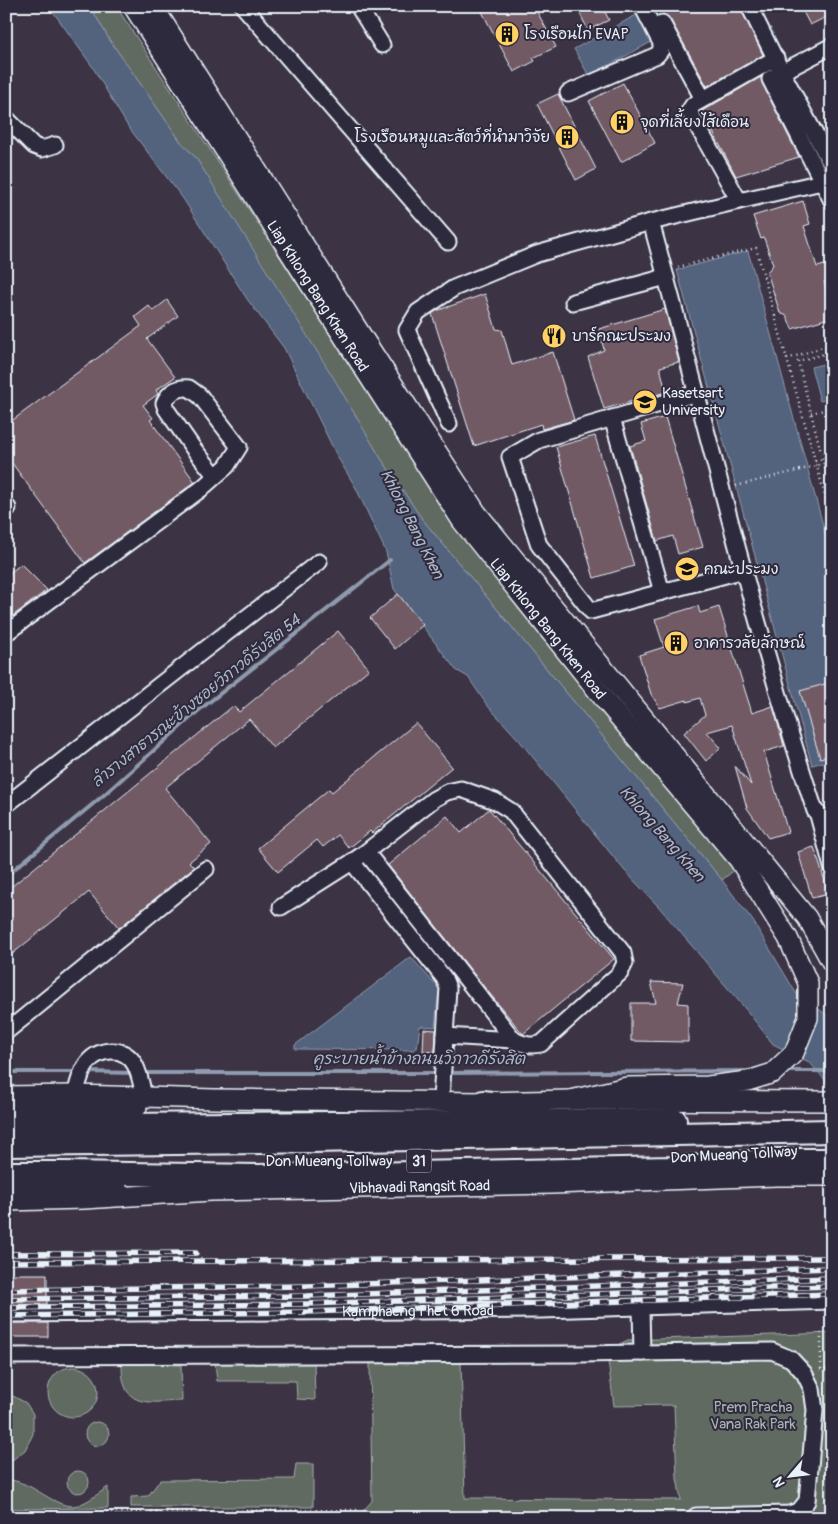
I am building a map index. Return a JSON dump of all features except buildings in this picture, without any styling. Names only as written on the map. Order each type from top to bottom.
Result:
[{"type":"highway","points":[[483,1102],[641,1120]]},
{"type":"highway","points":[[6,1126],[641,1120],[830,1107]]},
{"type":"highway","name":"Don Mueang Tollway","points":[[6,1145],[832,1131]]},
{"type":"highway","name":"Don Mueang Tollway","points":[[6,1165],[273,1161],[637,1160],[770,1152],[832,1151]]},
{"type":"highway","name":"Vibhavadi Rangsit Road","points":[[6,1173],[258,1176],[674,1168],[776,1160],[832,1160]]},
{"type":"highway","points":[[552,1184],[674,1168]]},
{"type":"main road","name":"Liap Khlong Bang Khen Road","points":[[133,6],[462,521],[608,704],[739,860],[788,938],[808,982],[808,1018],[794,1053],[773,1073],[748,1081],[708,1086],[627,1087],[571,1100]]},
{"type":"main road","name":"Liap Khlong Bang Khen Road","points":[[153,6],[365,341],[476,512],[806,918],[832,962]]},
{"type":"main road","points":[[6,1096],[79,1088],[214,1099]]},
{"type":"main road","points":[[6,1113],[79,1088],[144,1097],[214,1099],[442,1092],[483,1102],[571,1100],[830,1107]]},
{"type":"main road","name":"Vibhavadi Rangsit Road","points":[[6,1201],[84,1199],[211,1191],[552,1184],[767,1176],[832,1176]]},
{"type":"main road","points":[[6,1187],[80,1185],[211,1191]]},
{"type":"street","points":[[243,6],[448,242]]},
{"type":"street","points":[[358,6],[382,45]]},
{"type":"street","points":[[568,93],[657,55],[661,50],[661,43],[642,6]]},
{"type":"street","points":[[654,6],[702,99]]},
{"type":"street","points":[[749,6],[832,166]]},
{"type":"street","points":[[738,201],[689,111],[693,104],[779,65],[832,46]]},
{"type":"street","points":[[779,65],[770,79],[827,179],[832,201]]},
{"type":"street","points":[[6,118],[34,146],[42,149],[55,145]]},
{"type":"street","points":[[449,424],[407,330],[418,312],[454,288],[537,254],[651,222],[827,179]]},
{"type":"street","points":[[651,222],[790,737],[814,811],[825,816],[832,867]]},
{"type":"street","points":[[574,302],[665,274]]},
{"type":"street","points":[[6,633],[201,489],[227,466],[239,447],[200,396],[189,388],[175,390],[164,402],[166,408],[193,448],[215,475]]},
{"type":"street","points":[[696,393],[539,440],[510,457],[539,545],[591,611],[744,570]]},
{"type":"street","points":[[612,418],[662,592]]},
{"type":"street","points":[[6,805],[320,562]]},
{"type":"street","points":[[281,907],[352,862],[434,799],[447,792],[460,789],[495,801],[511,811],[623,953],[625,963],[620,972],[541,1044],[532,1046],[514,1040],[445,1036]]},
{"type":"street","points":[[366,852],[514,1040]]},
{"type":"street","points":[[352,862],[444,978],[448,988],[442,1092]]},
{"type":"street","points":[[6,1032],[206,869]]},
{"type":"street","points":[[79,1088],[89,1061],[98,1054],[119,1051],[128,1055],[139,1073],[144,1097]]},
{"type":"street","name":"Kamphaeng Phet 6 Road","points":[[6,1314],[541,1310],[832,1301]]},
{"type":"street","points":[[641,1307],[642,1353]]},
{"type":"street","points":[[6,1356],[772,1351],[791,1359],[804,1373],[812,1389],[815,1410],[807,1501],[799,1512],[789,1514],[696,1516]]},
{"type":"path","points":[[665,274],[756,248],[815,466],[832,521]]},
{"type":"path","points":[[787,359],[832,344]]},
{"type":"path","points":[[832,352],[798,361],[832,496]]},
{"type":"path","points":[[811,413],[832,408]]},
{"type":"path","points":[[815,461],[832,457]]},
{"type":"path","points":[[741,484],[832,462]]},
{"type":"path","points":[[6,1068],[8,1274]]},
{"type":"path","points":[[821,1330],[821,1369]]},
{"type":"path","points":[[6,1512],[359,1510]]},
{"type":"green space","points":[[90,6],[116,6],[400,441],[737,868],[722,880],[422,519],[380,457],[196,158],[181,142],[109,39]]},
{"type":"green space","name":"Prem Pracha Vana Rak Park","points":[[832,1333],[832,1518],[6,1518],[6,1515],[361,1513],[372,1501],[370,1362],[461,1362],[465,1498],[681,1500],[677,1478],[674,1405],[614,1406],[608,1361],[611,1348],[628,1340]]},
{"type":"green space","points":[[314,1361],[315,1400],[297,1399],[296,1381],[217,1381],[215,1363]]},
{"type":"green space","points":[[122,1363],[181,1365],[182,1401],[148,1402],[132,1396],[126,1389]]},
{"type":"green space","points":[[73,1367],[83,1369],[91,1374],[96,1382],[98,1392],[96,1402],[91,1410],[83,1415],[73,1417],[63,1415],[55,1410],[50,1402],[48,1392],[50,1382],[55,1374],[63,1369]]},
{"type":"green space","points":[[13,1396],[26,1403],[33,1414],[33,1434],[25,1450],[6,1465],[6,1397]]},
{"type":"green space","points":[[97,1422],[105,1426],[109,1434],[105,1442],[97,1446],[89,1442],[85,1434],[89,1426]]},
{"type":"green space","points":[[296,1464],[313,1464],[313,1507],[131,1507],[131,1497],[148,1496],[160,1480],[294,1479]]},
{"type":"green space","points":[[78,1471],[86,1474],[89,1482],[86,1490],[78,1493],[70,1490],[67,1482],[70,1474]]},
{"type":"green space","points":[[6,1480],[25,1484],[53,1500],[70,1506],[86,1502],[108,1487],[108,1508],[6,1509]]},
{"type":"water","name":"Khlong Bang Khen","points":[[49,6],[90,6],[109,39],[181,142],[196,158],[333,377],[380,457],[422,519],[722,880],[753,921],[796,993],[830,1017],[832,1020],[832,1091],[826,1081],[809,1062],[773,1044],[658,906],[624,870],[519,740],[487,705],[468,677],[456,670],[394,589],[386,552],[356,488],[337,456],[284,348],[247,299],[184,200],[127,125],[92,66]]},
{"type":"water","points":[[638,14],[653,41],[589,76],[574,49]]},
{"type":"water","points":[[748,251],[832,558],[832,760],[812,765],[677,270]]},
{"type":"water","points":[[832,362],[832,398],[820,401],[811,367]]},
{"type":"water","points":[[411,957],[439,989],[435,1027],[420,1026],[417,1048],[413,1050],[295,1049],[295,1045]]},
{"type":"waterway","name":"ลำรางสาธารณะข้างซอยวิภาวดีรังสิต 54","points":[[6,876],[105,794],[198,711],[390,560]]},
{"type":"waterway","name":"คูระบายน้ำข้างถนนวิภาวดีรังสิต","points":[[446,1073],[751,1071]]},
{"type":"waterway","name":"คูระบายน้ำข้างถนนวิภาวดีรังสิต","points":[[786,1071],[832,1071]]},
{"type":"waterway","name":"คูระบายน้ำข้างถนนวิภาวดีรังสิต","points":[[6,1072],[79,1072]]},
{"type":"waterway","name":"คูระบายน้ำข้างถนนวิภาวดีรังสิต","points":[[86,1072],[134,1073]]},
{"type":"waterway","name":"คูระบายน้ำข้างถนนวิภาวดีรังสิต","points":[[141,1073],[439,1073]]},
{"type":"railway","points":[[6,1254],[196,1253]]},
{"type":"railway","points":[[6,1262],[832,1258]]},
{"type":"railway","points":[[6,1290],[305,1286],[832,1268]]},
{"type":"railway","points":[[6,1299],[306,1296],[832,1278]]},
{"type":"railway","points":[[6,1308],[306,1304],[832,1286]]},
{"type":"railway","points":[[6,1316],[306,1312],[832,1294]]},
{"type":"place","name":"โรงเรือนไก่ EVAP","points":[[507,34]]},
{"type":"place","name":"จุดที่เลี้ยงไส้เดือน","points":[[622,122]]},
{"type":"place","name":"โรงเรือนหมูและสัตว์ที่นำมาวิจัย","points":[[567,137]]},
{"type":"place","name":"บาร์คณะประมง","points":[[554,336]]},
{"type":"place","name":"Kasetsart University","points":[[645,402]]},
{"type":"place","name":"คณะประมง","points":[[687,569]]},
{"type":"place","name":"อาคารวลัยลักษณ์","points":[[676,643]]}]
